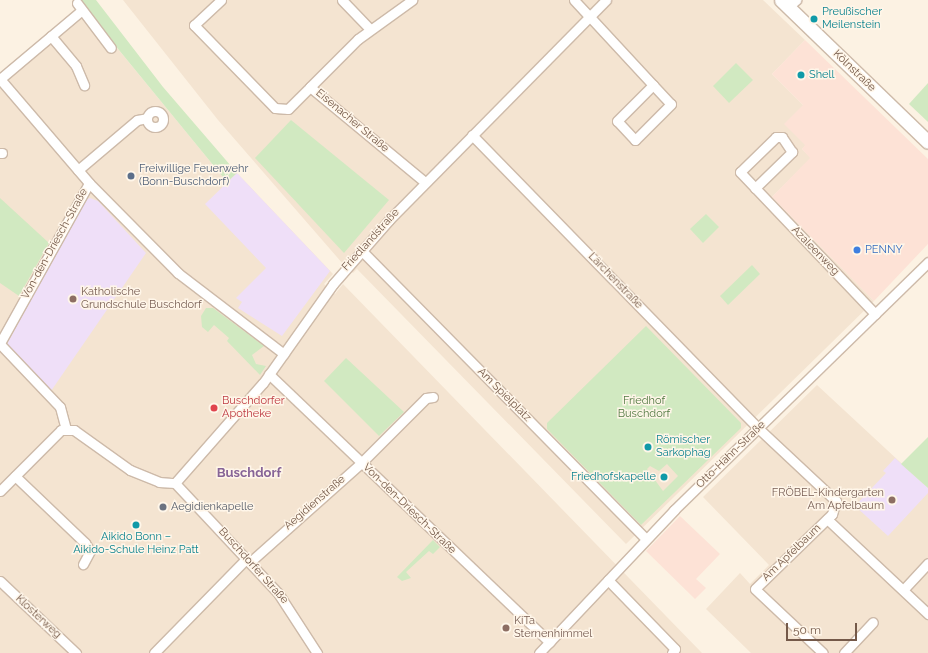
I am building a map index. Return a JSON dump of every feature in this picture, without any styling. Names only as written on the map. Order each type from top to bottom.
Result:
[{"type":"main road","name":"Kölnstraße","points":[[788,2],[928,142]]},
{"type":"street","name":"Eisenacher Straße","points":[[221,0],[194,25],[275,108],[288,109],[310,87],[425,182]]},
{"type":"street","points":[[342,0],[370,29]]},
{"type":"street","points":[[310,87],[370,29],[412,0]]},
{"type":"street","points":[[574,0],[672,104],[635,140],[617,121],[654,85]]},
{"type":"street","name":"Friedlandstraße","points":[[175,483],[269,374],[327,292],[362,251],[425,182],[606,0]]},
{"type":"street","points":[[89,183],[0,79],[51,36],[79,6],[111,48]]},
{"type":"street","points":[[51,36],[76,66],[84,85]]},
{"type":"street","points":[[78,170],[137,120],[147,118]]},
{"type":"street","name":"Lärchenstraße","points":[[472,135],[758,428],[836,501],[836,508],[827,519]]},
{"type":"street","name":"Azaleenweg","points":[[755,188],[792,152],[782,137],[776,137],[740,172],[755,188],[876,314]]},
{"type":"street","name":"Von-den-Driesch-Straße","points":[[0,344],[89,183],[178,273],[284,354]]},
{"type":"street","name":"Am Spielplatz","points":[[362,251],[646,539]]},
{"type":"street","name":"Otto-Hahn-Straße","points":[[539,653],[646,539],[928,262]]},
{"type":"street","points":[[0,344],[60,407],[66,429]]},
{"type":"street","name":"Von-den-Driesch-Straße","points":[[269,374],[549,642]]},
{"type":"street","name":"Aegidienstraße","points":[[154,653],[248,560],[361,463],[426,398],[433,397]]},
{"type":"street","points":[[0,491],[66,429],[74,430],[134,472],[159,482],[175,483]]},
{"type":"street","points":[[15,476],[85,543],[90,551],[83,564]]},
{"type":"street","name":"Buschdorfer Straße","points":[[175,483],[288,604],[317,653]]},
{"type":"street","points":[[827,519],[928,614]]},
{"type":"street","name":"Am Apfelbaum","points":[[823,653],[755,589],[827,519]]},
{"type":"street","points":[[903,590],[928,563]]},
{"type":"street","points":[[608,580],[675,649],[672,653]]},
{"type":"street","name":"Klosterweg","points":[[0,581],[76,653]]},
{"type":"street","points":[[844,653],[873,622]]},
{"type":"shaded area","points":[[123,0],[763,0],[805,40],[772,74],[803,105],[805,146],[802,149],[811,158],[772,197],[874,301],[626,544],[357,269],[353,273],[343,264],[218,120]]},
{"type":"shaded area","points":[[82,5],[227,182],[237,173],[333,274],[324,284],[335,294],[343,284],[702,653],[0,653],[0,73]]},
{"type":"shaded area","points":[[805,40],[928,159],[928,244],[874,301],[772,197],[810,158],[802,149],[805,145],[784,124],[803,105],[772,74]]},
{"type":"shaded area","points":[[237,173],[330,271],[282,336],[238,308],[242,302],[236,298],[266,268],[205,204]]},
{"type":"shaded area","name":"Katholische Grundschule Buschdorf","points":[[90,198],[98,201],[146,253],[51,391],[7,344],[85,200]]},
{"type":"shaded area","points":[[817,385],[928,488],[928,653],[751,653],[706,609],[740,573],[750,584],[769,565],[703,497]]},
{"type":"shaded area","name":"FRÖBEL-Kindergarten Am Apfelbaum","points":[[895,458],[928,488],[928,493],[888,536],[855,506],[886,473],[883,471]]},
{"type":"shaded area","points":[[680,516],[720,554],[696,579],[706,588],[695,599],[646,551]]},
{"type":"green space","points":[[78,0],[96,0],[163,87],[237,173],[227,182]]},
{"type":"green space","points":[[736,63],[753,80],[729,103],[713,86]]},
{"type":"green space","points":[[928,83],[928,122],[909,104]]},
{"type":"green space","points":[[291,120],[389,200],[344,253],[255,158]]},
{"type":"green space","points":[[0,198],[49,243],[19,296],[0,283]]},
{"type":"green space","points":[[706,214],[719,227],[703,243],[690,229]]},
{"type":"green space","points":[[752,265],[760,274],[728,305],[720,296]]},
{"type":"green space","points":[[206,308],[213,308],[264,346],[252,355],[256,364],[266,366],[260,375],[227,341],[229,338],[214,325],[208,332],[202,327],[201,316]]},
{"type":"green space","name":"Friedhof Buschdorf","points":[[646,326],[741,423],[741,428],[641,525],[547,429],[547,423]],"holes":[[[667,464],[678,476],[663,491],[647,469],[650,466],[659,471]]]},
{"type":"green space","points":[[346,358],[404,412],[379,436],[324,381]]},
{"type":"green space","points":[[928,437],[928,488],[901,464]]},
{"type":"green space","points":[[433,540],[440,547],[433,554],[429,551],[406,572],[411,578],[402,581],[397,577]]},
{"type":"place","name":"Preußischer Meilenstein","points":[[814,19]]},
{"type":"place","name":"Shell","points":[[801,75]]},
{"type":"place","name":"Freiwillige Feuerwehr (Bonn-Buschdorf)","points":[[131,176]]},
{"type":"place","name":"PENNY","points":[[857,250]]},
{"type":"place","name":"Katholische Grundschule Buschdorf","points":[[73,299]]},
{"type":"place","name":"Buschdorfer Apotheke","points":[[214,408]]},
{"type":"place","name":"Römischer Sarkophag","points":[[648,447]]},
{"type":"place","name":"Friedhofskapelle","points":[[664,477]]},
{"type":"place","name":"FRÖBEL-Kindergarten Am Apfelbaum","points":[[892,500]]},
{"type":"place","name":"Aegidienkapelle","points":[[163,507]]},
{"type":"place","name":"Aikido Bonn – Aikido-Schule Heinz Patt","points":[[136,525]]},
{"type":"place","name":"KiTa Sternenhimmel","points":[[506,628]]},
{"type":"district","name":"Buschdorf","points":[[249,473]]}]
